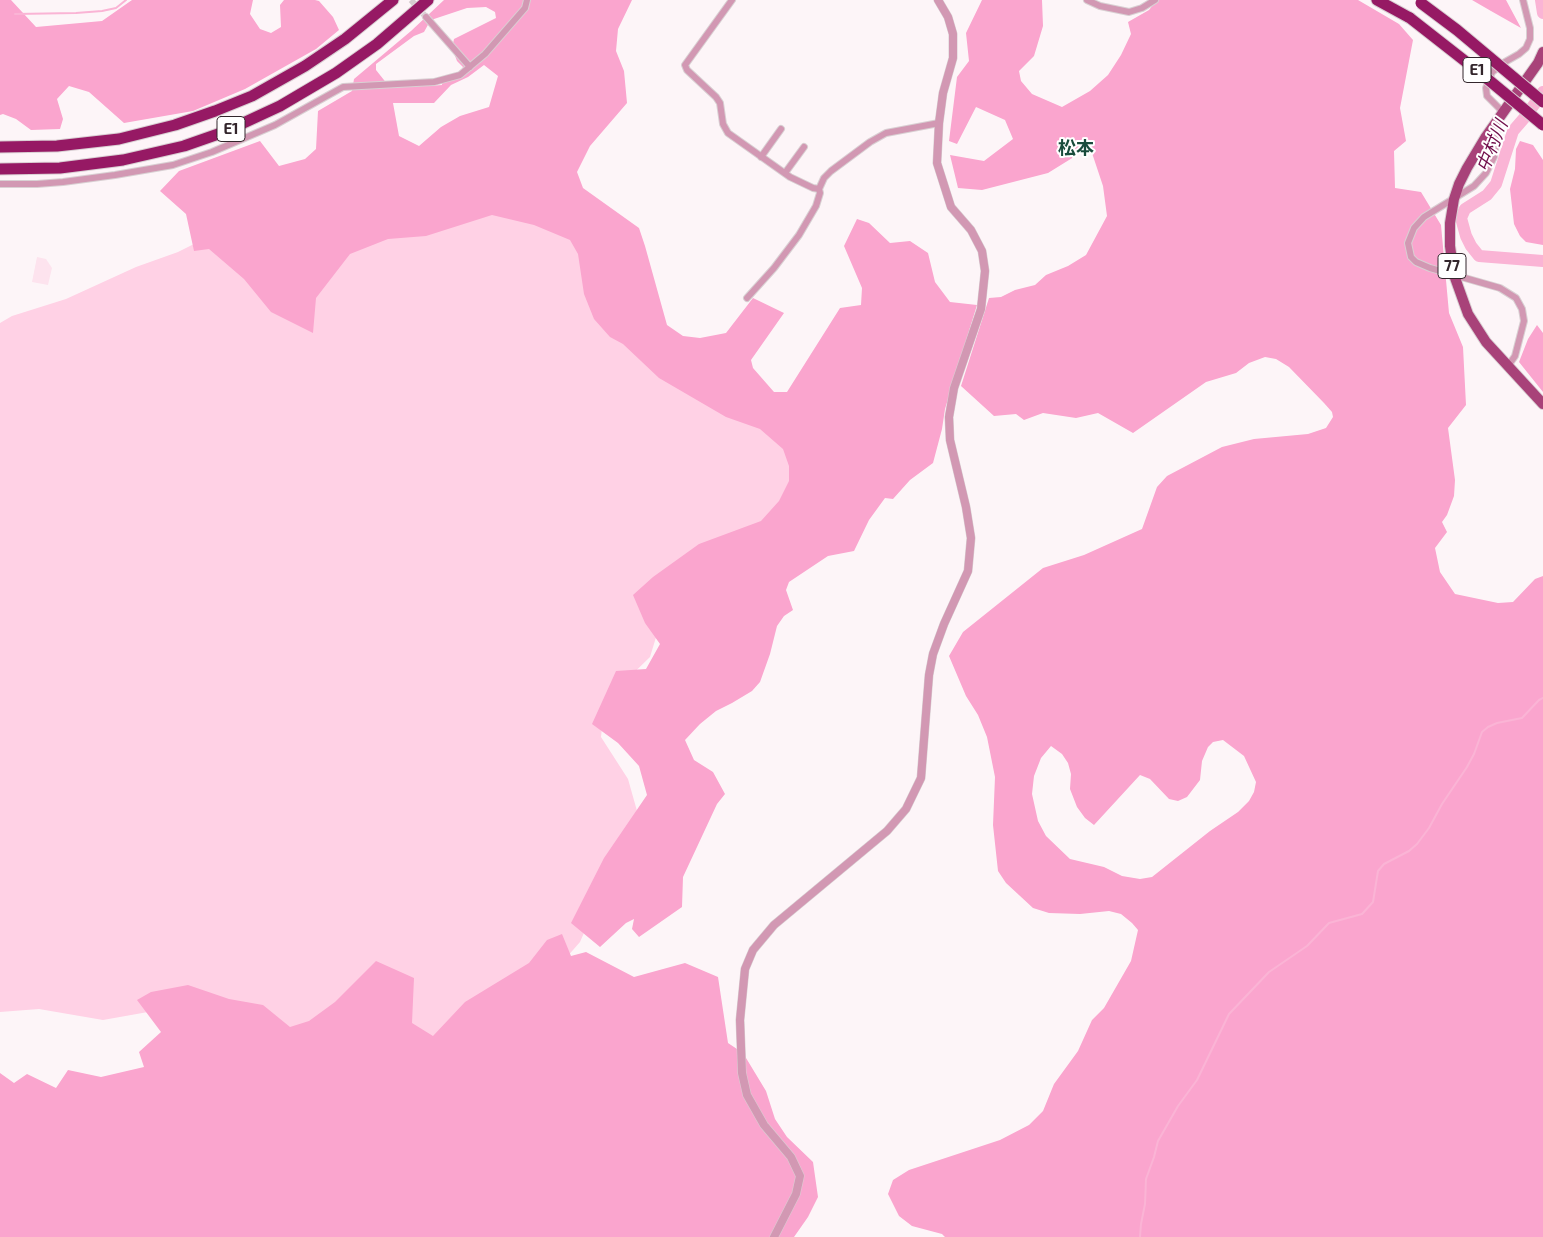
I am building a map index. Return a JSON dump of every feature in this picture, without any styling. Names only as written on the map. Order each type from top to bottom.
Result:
[{"type":"highway","name":"E1","points":[[0,147],[57,146],[119,139],[175,125],[215,111],[252,96],[305,66],[345,39],[393,0]]},
{"type":"highway","name":"E1","points":[[0,169],[60,168],[123,160],[184,146],[224,132],[280,106],[336,73],[376,44],[428,0]]},
{"type":"highway","points":[[1377,0],[1410,18]]},
{"type":"highway","name":"E1","points":[[1384,0],[1480,72],[1543,125]]},
{"type":"highway","name":"E1","points":[[1419,1],[1457,30],[1543,102]]},
{"type":"main road","name":"77","points":[[1543,52],[1538,63],[1494,125],[1467,168],[1454,200],[1450,223],[1450,246],[1454,275],[1468,314],[1486,342],[1543,404]]},
{"type":"street","points":[[0,184],[62,182],[173,165],[212,152],[275,124],[343,87],[434,82],[460,76],[485,54],[525,8],[527,0]]},
{"type":"street","points":[[732,0],[685,65],[687,70],[720,103],[723,124],[728,133],[785,173],[813,188],[819,189]]},
{"type":"street","points":[[774,1237],[796,1194],[800,1176],[791,1157],[764,1125],[747,1095],[742,1073],[740,1020],[745,969],[753,950],[774,925],[887,831],[906,809],[920,778],[929,675],[933,654],[944,624],[968,571],[971,538],[966,507],[950,440],[949,417],[954,388],[981,310],[985,271],[982,251],[972,230],[952,207],[937,163],[943,93],[953,58],[953,34],[948,17],[938,0]]},
{"type":"street","points":[[1087,0],[1100,6],[1129,12],[1142,8],[1155,0]]},
{"type":"street","points":[[1503,112],[1487,96],[1486,88],[1492,72],[1526,48],[1530,39],[1530,28],[1523,0]]},
{"type":"street","points":[[426,17],[470,68]]},
{"type":"street","points":[[748,298],[799,235],[816,206],[820,193],[819,189],[824,178],[831,171],[870,142],[886,133],[939,123]]},
{"type":"street","points":[[1494,125],[1498,128],[1494,157],[1486,173],[1474,186],[1424,217],[1414,228],[1408,243],[1411,257],[1416,262],[1430,268],[1500,288],[1516,298],[1522,309],[1524,321],[1515,356],[1508,366]]},
{"type":"street","points":[[762,157],[781,129]]},
{"type":"street","points":[[785,173],[804,146]]},
{"type":"shaded area","points":[[0,0],[11,0],[36,27],[102,21],[132,0],[253,0],[250,14],[260,29],[271,33],[281,27],[280,5],[284,0],[315,0],[319,1],[333,17],[339,30],[316,49],[245,89],[193,111],[124,123],[89,92],[69,86],[57,99],[63,119],[60,129],[31,130],[16,119],[3,114],[0,115]]},
{"type":"shaded area","points":[[444,0],[632,0],[618,29],[616,51],[624,71],[627,103],[590,146],[577,172],[583,188],[639,228],[667,325],[683,336],[700,338],[726,333],[753,298],[784,313],[751,360],[753,368],[774,392],[787,392],[840,308],[861,305],[862,288],[844,246],[857,219],[869,223],[890,243],[910,241],[928,253],[935,282],[950,302],[977,305],[945,409],[933,463],[910,480],[893,499],[885,498],[869,520],[854,551],[828,556],[789,582],[786,590],[793,610],[784,616],[777,626],[760,682],[752,691],[716,711],[685,740],[694,760],[713,772],[725,794],[717,804],[683,877],[682,907],[639,937],[632,929],[634,919],[626,923],[600,947],[571,923],[604,858],[647,795],[639,766],[618,743],[592,724],[616,671],[646,669],[660,644],[645,623],[633,595],[653,577],[699,544],[761,521],[779,501],[789,481],[789,466],[783,449],[760,429],[726,417],[659,378],[623,344],[610,337],[594,319],[584,294],[578,254],[570,240],[534,225],[492,215],[426,236],[388,239],[350,254],[316,298],[313,333],[271,312],[244,279],[209,249],[194,251],[186,214],[160,191],[179,171],[260,141],[279,166],[305,159],[316,149],[318,111],[352,91],[354,79],[411,31]],"holes":[[[486,7],[495,12],[496,18],[454,39],[452,48],[457,61],[463,67],[460,73],[441,79],[442,85],[388,85],[376,70],[376,64],[414,36],[424,32],[429,23],[434,19],[467,8]],[[484,65],[498,76],[489,107],[460,116],[441,127],[419,146],[399,136],[393,103],[434,103],[451,85],[468,77]]]},
{"type":"shaded area","points":[[982,0],[1042,0],[1043,26],[1034,56],[1019,71],[1021,81],[1032,94],[1062,107],[1090,91],[1108,75],[1121,55],[1131,34],[1128,22],[1149,10],[1157,0],[1358,0],[1399,24],[1413,40],[1400,108],[1406,141],[1394,151],[1395,188],[1421,192],[1441,225],[1449,313],[1463,347],[1466,405],[1448,428],[1455,480],[1454,496],[1447,515],[1442,522],[1447,532],[1435,548],[1440,572],[1455,594],[1498,603],[1513,602],[1535,579],[1543,576],[1543,1237],[945,1237],[942,1234],[912,1226],[899,1216],[888,1194],[893,1180],[909,1170],[1000,1140],[1029,1125],[1043,1111],[1054,1084],[1078,1051],[1092,1020],[1104,1008],[1131,961],[1138,930],[1121,914],[1109,911],[1080,914],[1049,913],[1033,908],[1006,883],[998,871],[993,825],[995,777],[987,737],[978,715],[966,696],[949,656],[963,632],[1043,568],[1084,555],[1142,529],[1157,487],[1167,476],[1222,447],[1254,439],[1308,434],[1326,428],[1333,417],[1332,412],[1289,367],[1276,359],[1265,357],[1249,363],[1236,373],[1206,382],[1133,433],[1098,413],[1076,418],[1043,413],[1024,420],[1016,414],[994,416],[961,386],[989,298],[1001,297],[1015,290],[1035,285],[1046,275],[1068,266],[1086,255],[1107,216],[1103,186],[1090,147],[1048,173],[982,190],[958,188],[950,155],[984,161],[1013,139],[1005,120],[976,107],[957,144],[949,141],[957,77],[969,61],[966,33]],"holes":[[[1223,740],[1244,756],[1256,782],[1254,792],[1249,801],[1238,812],[1210,831],[1152,877],[1140,879],[1122,876],[1104,867],[1070,859],[1046,836],[1038,821],[1032,794],[1034,776],[1041,758],[1051,746],[1062,754],[1068,763],[1071,774],[1070,789],[1077,807],[1085,818],[1094,825],[1140,775],[1150,779],[1169,799],[1178,801],[1187,797],[1200,780],[1202,761],[1208,747],[1213,742]]]},
{"type":"shaded area","points":[[1472,0],[1506,0],[1521,28],[1491,11]]},
{"type":"shaded area","points":[[1520,141],[1533,145],[1543,160],[1543,245],[1526,242],[1520,236],[1514,224],[1510,189],[1515,169],[1516,149]]},
{"type":"shaded area","points":[[512,198],[575,235],[611,282],[792,438],[807,495],[664,611],[650,657],[605,701],[601,737],[628,779],[639,818],[612,868],[580,942],[552,974],[457,1038],[299,1038],[176,1007],[103,1020],[39,1009],[0,1012],[0,323],[12,316],[66,299],[136,267],[178,252],[210,236],[335,255]]},
{"type":"shaded area","points":[[37,257],[46,259],[52,268],[48,285],[32,282]]},
{"type":"shaded area","points":[[1537,325],[1543,333],[1543,392],[1519,362],[1528,339]]},
{"type":"shaded area","points":[[562,934],[571,956],[586,952],[634,977],[685,963],[718,977],[728,1043],[743,1053],[766,1091],[775,1119],[787,1137],[813,1162],[818,1197],[808,1217],[794,1237],[0,1237],[0,1073],[14,1083],[27,1074],[56,1088],[68,1070],[101,1077],[144,1067],[139,1052],[161,1032],[137,1000],[151,992],[188,985],[229,999],[263,1005],[290,1027],[309,1021],[335,1002],[376,961],[414,978],[412,1023],[433,1036],[465,1002],[529,963],[547,940]]},
{"type":"waterway","points":[[15,14],[102,11],[116,8],[126,0]]},
{"type":"waterway","name":"中村川","points":[[1541,0],[1543,13]]},
{"type":"waterway","name":"中村川","points":[[1543,92],[1513,131],[1496,184],[1487,195],[1465,209],[1461,218],[1466,236],[1479,256],[1543,261]]},
{"type":"waterway","points":[[1140,1237],[1145,1204],[1146,1179],[1158,1141],[1178,1106],[1197,1080],[1229,1014],[1269,972],[1307,946],[1329,923],[1362,914],[1373,902],[1378,871],[1384,864],[1409,851],[1429,828],[1442,804],[1467,767],[1482,732],[1497,723],[1522,718],[1543,698]]},
{"type":"tunnel","points":[[411,0],[426,17]]},
{"type":"district","name":"松本","points":[[1076,148]]}]
